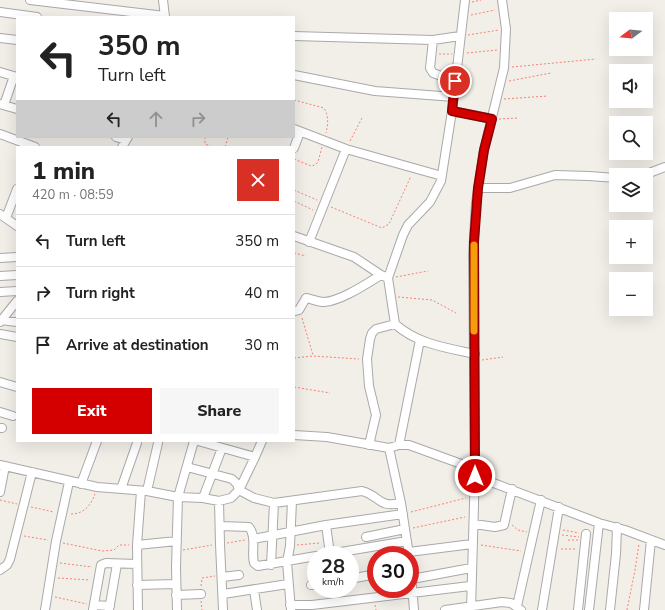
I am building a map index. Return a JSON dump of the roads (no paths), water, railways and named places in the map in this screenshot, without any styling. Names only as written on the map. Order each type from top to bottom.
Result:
[{"type":"street","points":[[30,0],[165,16],[163,0]]},
{"type":"street","points":[[297,310],[306,298],[323,302],[331,300],[384,276],[408,226],[430,202],[442,176],[454,97],[464,0]]},
{"type":"street","points":[[471,608],[470,586],[475,515],[475,357],[473,255],[478,188],[484,150],[504,68],[506,29],[502,4]]},
{"type":"street","points":[[0,12],[30,16]]},
{"type":"street","points":[[295,36],[433,40],[460,36]]},
{"type":"street","points":[[0,38],[16,40]]},
{"type":"street","points":[[433,40],[430,54],[430,68],[433,73],[455,81]]},
{"type":"street","points":[[0,72],[16,76],[2,104],[16,109]]},
{"type":"street","points":[[295,75],[375,91],[454,97]]},
{"type":"street","points":[[452,111],[492,119]]},
{"type":"street","points":[[294,146],[297,130],[346,149],[442,176]]},
{"type":"street","points":[[0,134],[31,146]]},
{"type":"street","points":[[309,242],[346,149]]},
{"type":"street","points":[[653,172],[665,167]]},
{"type":"street","points":[[478,188],[510,188],[555,175],[609,177]]},
{"type":"street","points":[[16,191],[3,216],[16,225]]},
{"type":"street","points":[[295,236],[354,257],[384,276],[390,296],[395,324],[407,334],[436,346],[475,357]]},
{"type":"street","points":[[0,258],[16,257]]},
{"type":"street","points":[[0,276],[16,275]]},
{"type":"street","points":[[0,292],[16,292]]},
{"type":"street","points":[[0,320],[16,302]]},
{"type":"street","points":[[0,320],[16,322]]},
{"type":"street","points":[[369,445],[376,415],[369,386],[367,359],[372,334],[376,329],[395,324]]},
{"type":"street","points":[[0,334],[16,338]]},
{"type":"street","points":[[399,445],[420,340]]},
{"type":"street","points":[[0,382],[16,387]]},
{"type":"street","points":[[0,412],[13,416]]},
{"type":"street","points":[[295,435],[327,437],[389,448],[399,445],[409,445],[512,489],[599,523],[665,545]]},
{"type":"street","points":[[81,484],[97,442]]},
{"type":"street","points":[[138,610],[137,564],[144,491],[158,442]]},
{"type":"street","points":[[177,610],[176,584],[178,497],[188,467],[194,442]]},
{"type":"street","points":[[201,442],[255,457]]},
{"type":"street","points":[[0,492],[3,465],[69,482],[97,487],[144,491],[178,497],[204,498],[219,501],[230,498],[239,490],[262,442]]},
{"type":"street","points":[[121,489],[137,443]]},
{"type":"street","points":[[204,498],[222,448]]},
{"type":"street","points":[[389,448],[401,503],[408,546]]},
{"type":"street","points":[[188,467],[232,479],[237,484],[239,490],[254,498],[274,503],[362,491],[368,492],[383,504],[390,505],[401,503]]},
{"type":"street","points":[[0,570],[7,565],[32,472]]},
{"type":"street","points":[[45,610],[56,541],[69,482]]},
{"type":"street","points":[[474,524],[501,527],[506,520],[512,489]]},
{"type":"street","points":[[445,610],[471,608],[502,602],[511,603],[519,608],[533,533],[541,500]]},
{"type":"street","points":[[219,501],[223,610]]},
{"type":"street","points":[[292,501],[290,546],[287,562],[290,607],[371,598]]},
{"type":"street","points":[[271,565],[274,503]]},
{"type":"street","points":[[542,610],[559,507]]},
{"type":"street","points":[[253,539],[291,533],[326,525],[403,514]]},
{"type":"street","points":[[589,610],[599,523]]},
{"type":"street","points":[[326,525],[327,546]]},
{"type":"street","points":[[220,526],[249,527],[252,530],[254,563],[258,566],[307,558]]},
{"type":"street","points":[[610,610],[616,554],[617,528]]},
{"type":"street","points":[[366,537],[405,529]]},
{"type":"street","points":[[578,610],[585,537]]},
{"type":"street","points":[[644,610],[651,540]]},
{"type":"street","points":[[138,545],[177,541]]},
{"type":"street","points":[[359,549],[407,541]]},
{"type":"street","points":[[419,552],[472,544]]},
{"type":"street","points":[[117,564],[109,608],[93,608],[100,568],[103,563],[137,564]]},
{"type":"street","points":[[419,578],[471,568]]},
{"type":"street","points":[[222,577],[239,575]]},
{"type":"street","points":[[137,585],[176,584]]},
{"type":"street","points":[[223,594],[288,584]]},
{"type":"street","points":[[419,592],[470,586]]},
{"type":"street","points":[[254,590],[256,610]]},
{"type":"street","points":[[176,595],[201,594]]},
{"type":"street","points":[[413,598],[414,610]]}]
